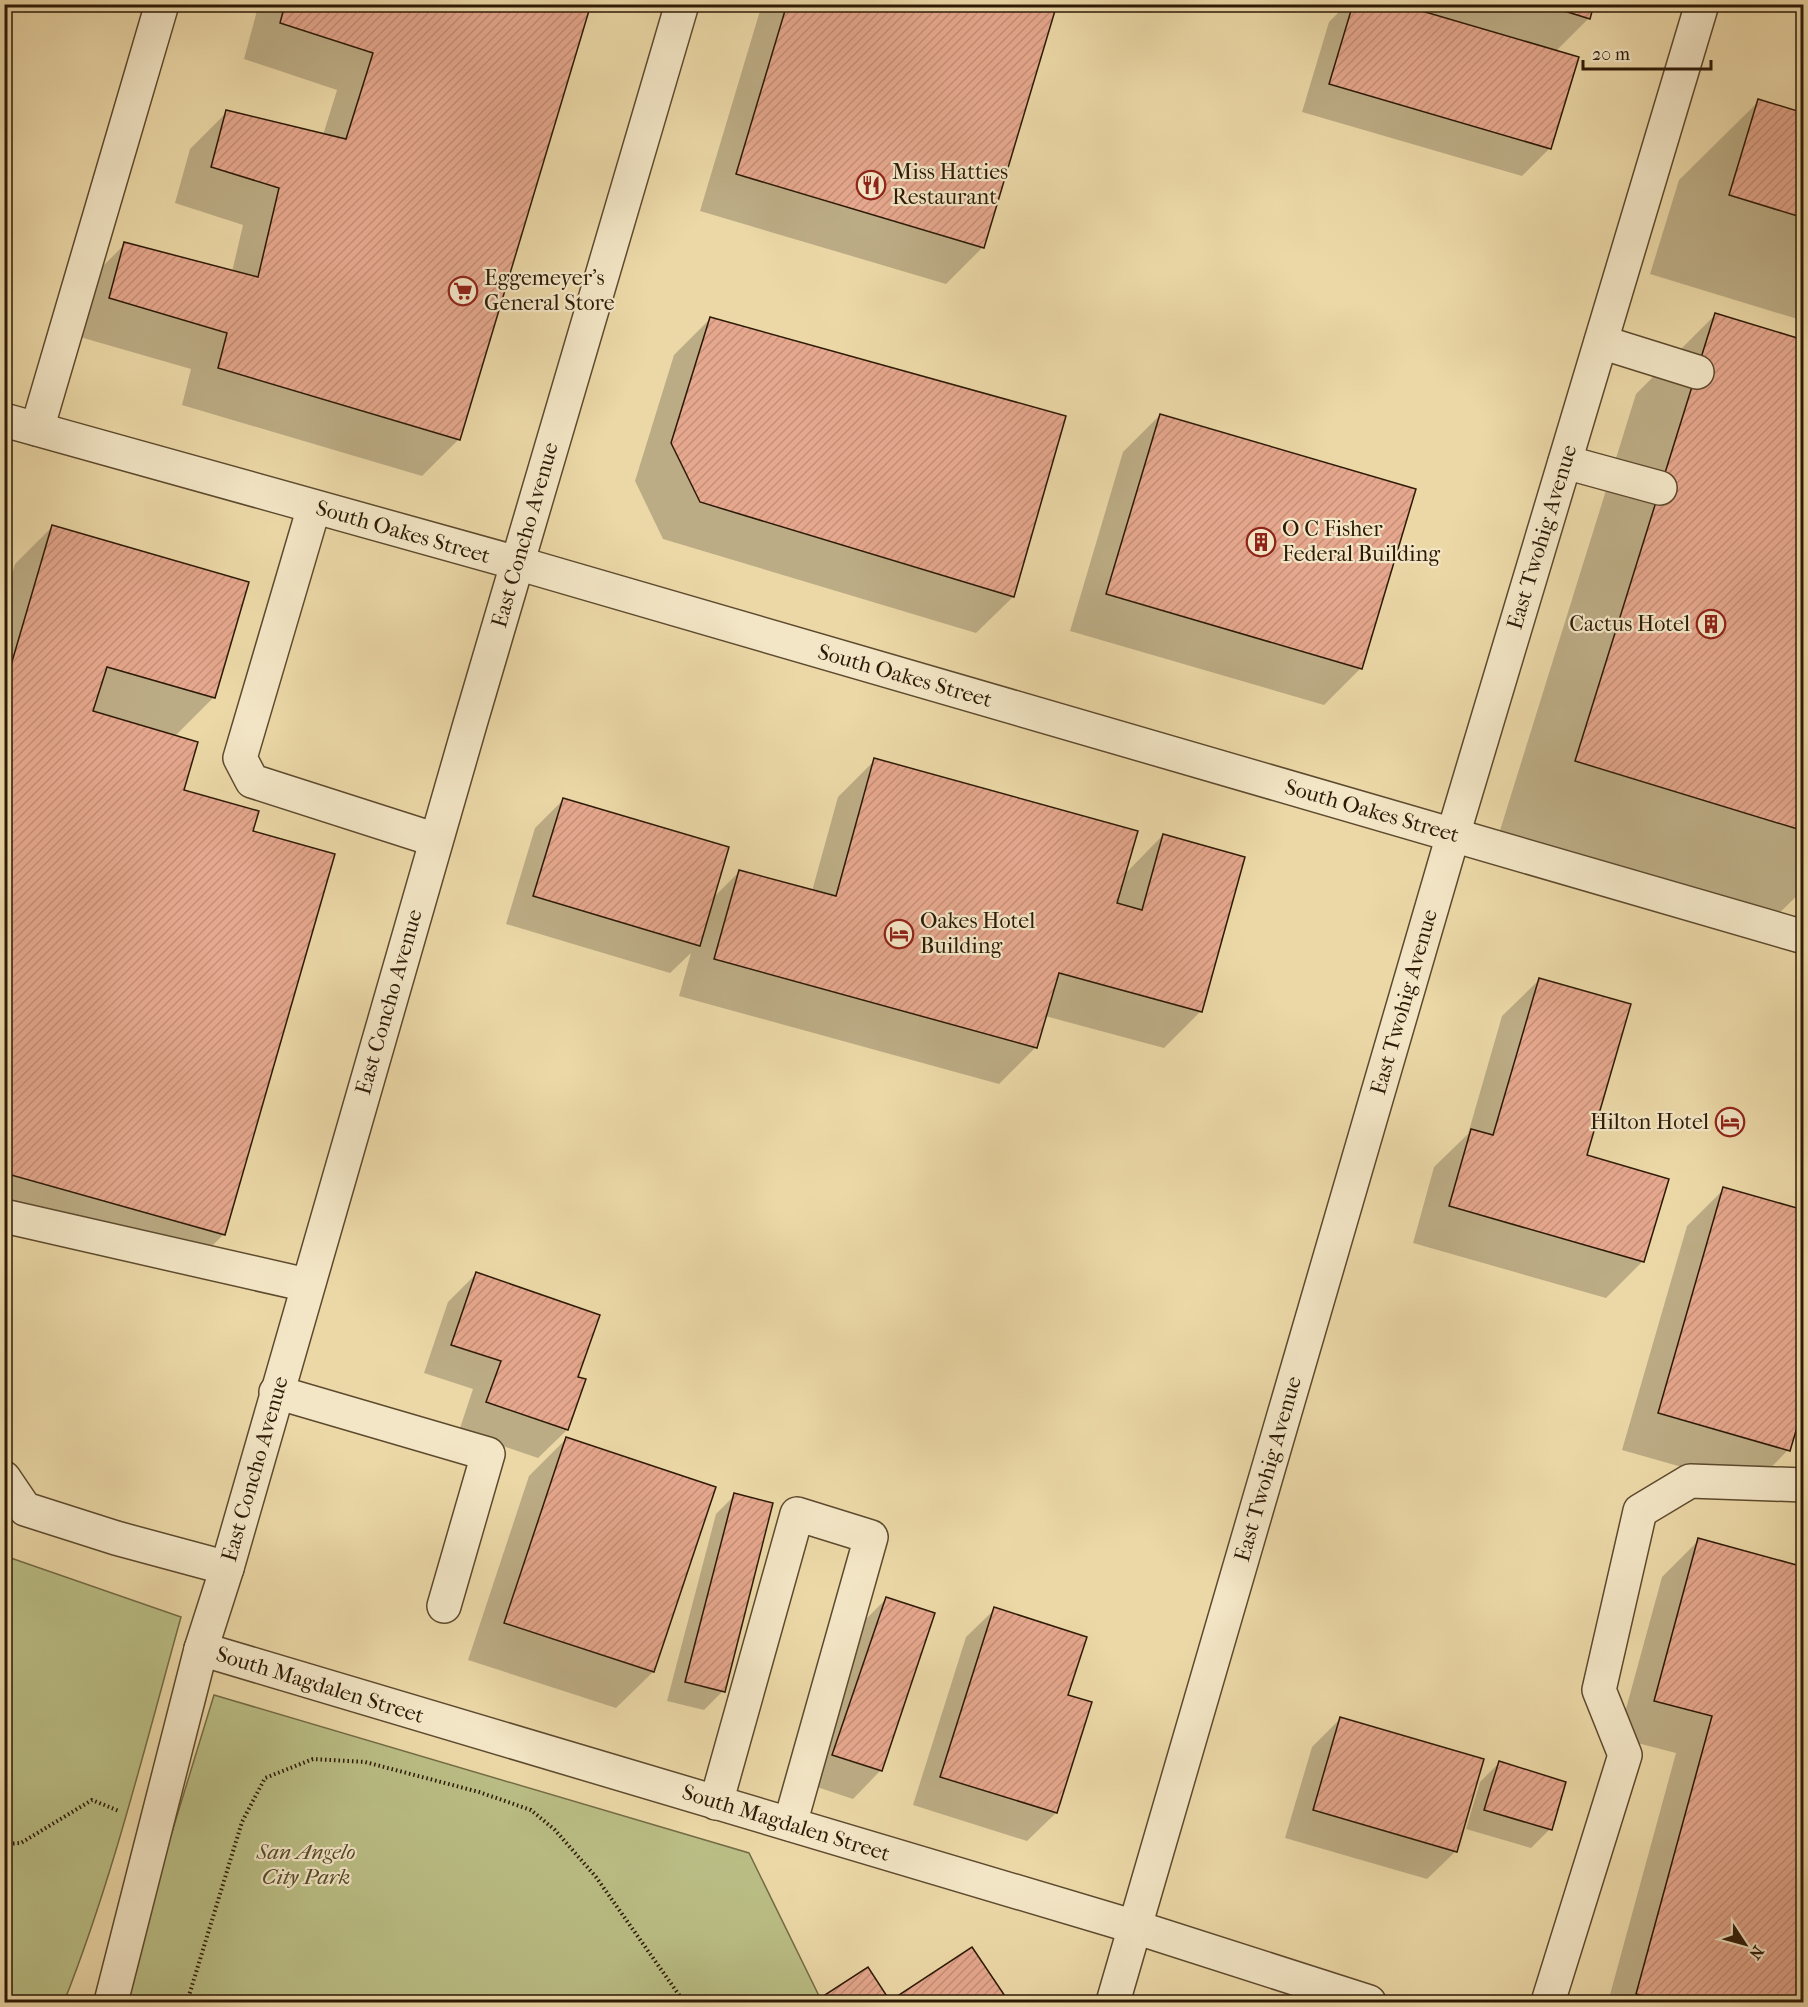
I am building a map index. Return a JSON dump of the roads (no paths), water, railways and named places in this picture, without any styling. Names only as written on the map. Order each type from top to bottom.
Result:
[{"type":"street","points":[[37,429],[162,4]]},
{"type":"street","name":"East Concho Avenue","points":[[111,2002],[201,1650],[227,1568],[436,840],[682,4]]},
{"type":"street","name":"East Twohig Avenue","points":[[1113,2002],[1453,835],[1702,4]]},
{"type":"street","points":[[1601,342],[1697,372]]},
{"type":"street","name":"South Oakes Street","points":[[4,420],[517,563],[1803,937]]},
{"type":"street","points":[[1565,462],[1660,488]]},
{"type":"street","points":[[314,507],[240,758],[252,782],[436,840]]},
{"type":"street","points":[[4,1216],[307,1285]]},
{"type":"street","points":[[276,1392],[488,1454],[444,1606]]},
{"type":"street","points":[[4,1478],[25,1509],[116,1538],[227,1568]]},
{"type":"street","points":[[1548,2002],[1625,1755],[1599,1690],[1640,1511],[1690,1481],[1803,1485]]},
{"type":"street","points":[[717,1803],[797,1514],[871,1537],[790,1824]]},
{"type":"street","name":"South Magdalen Street","points":[[201,1650],[1136,1927],[1369,2002]]},
{"type":"place","name":"Miss Hatties Restaurant","points":[[871,185]]},
{"type":"place","name":"Eggemeyer's General Store","points":[[463,291]]},
{"type":"place","name":"O C Fisher Federal Building","points":[[1261,542]]},
{"type":"place","name":"Cactus Hotel","points":[[1711,624]]},
{"type":"place","name":"Oakes Hotel Building","points":[[899,934]]},
{"type":"place","name":"Hilton Hotel","points":[[1730,1122]]},
{"type":"park label","name":"San Angelo City Park","points":[[306,1865]]}]
